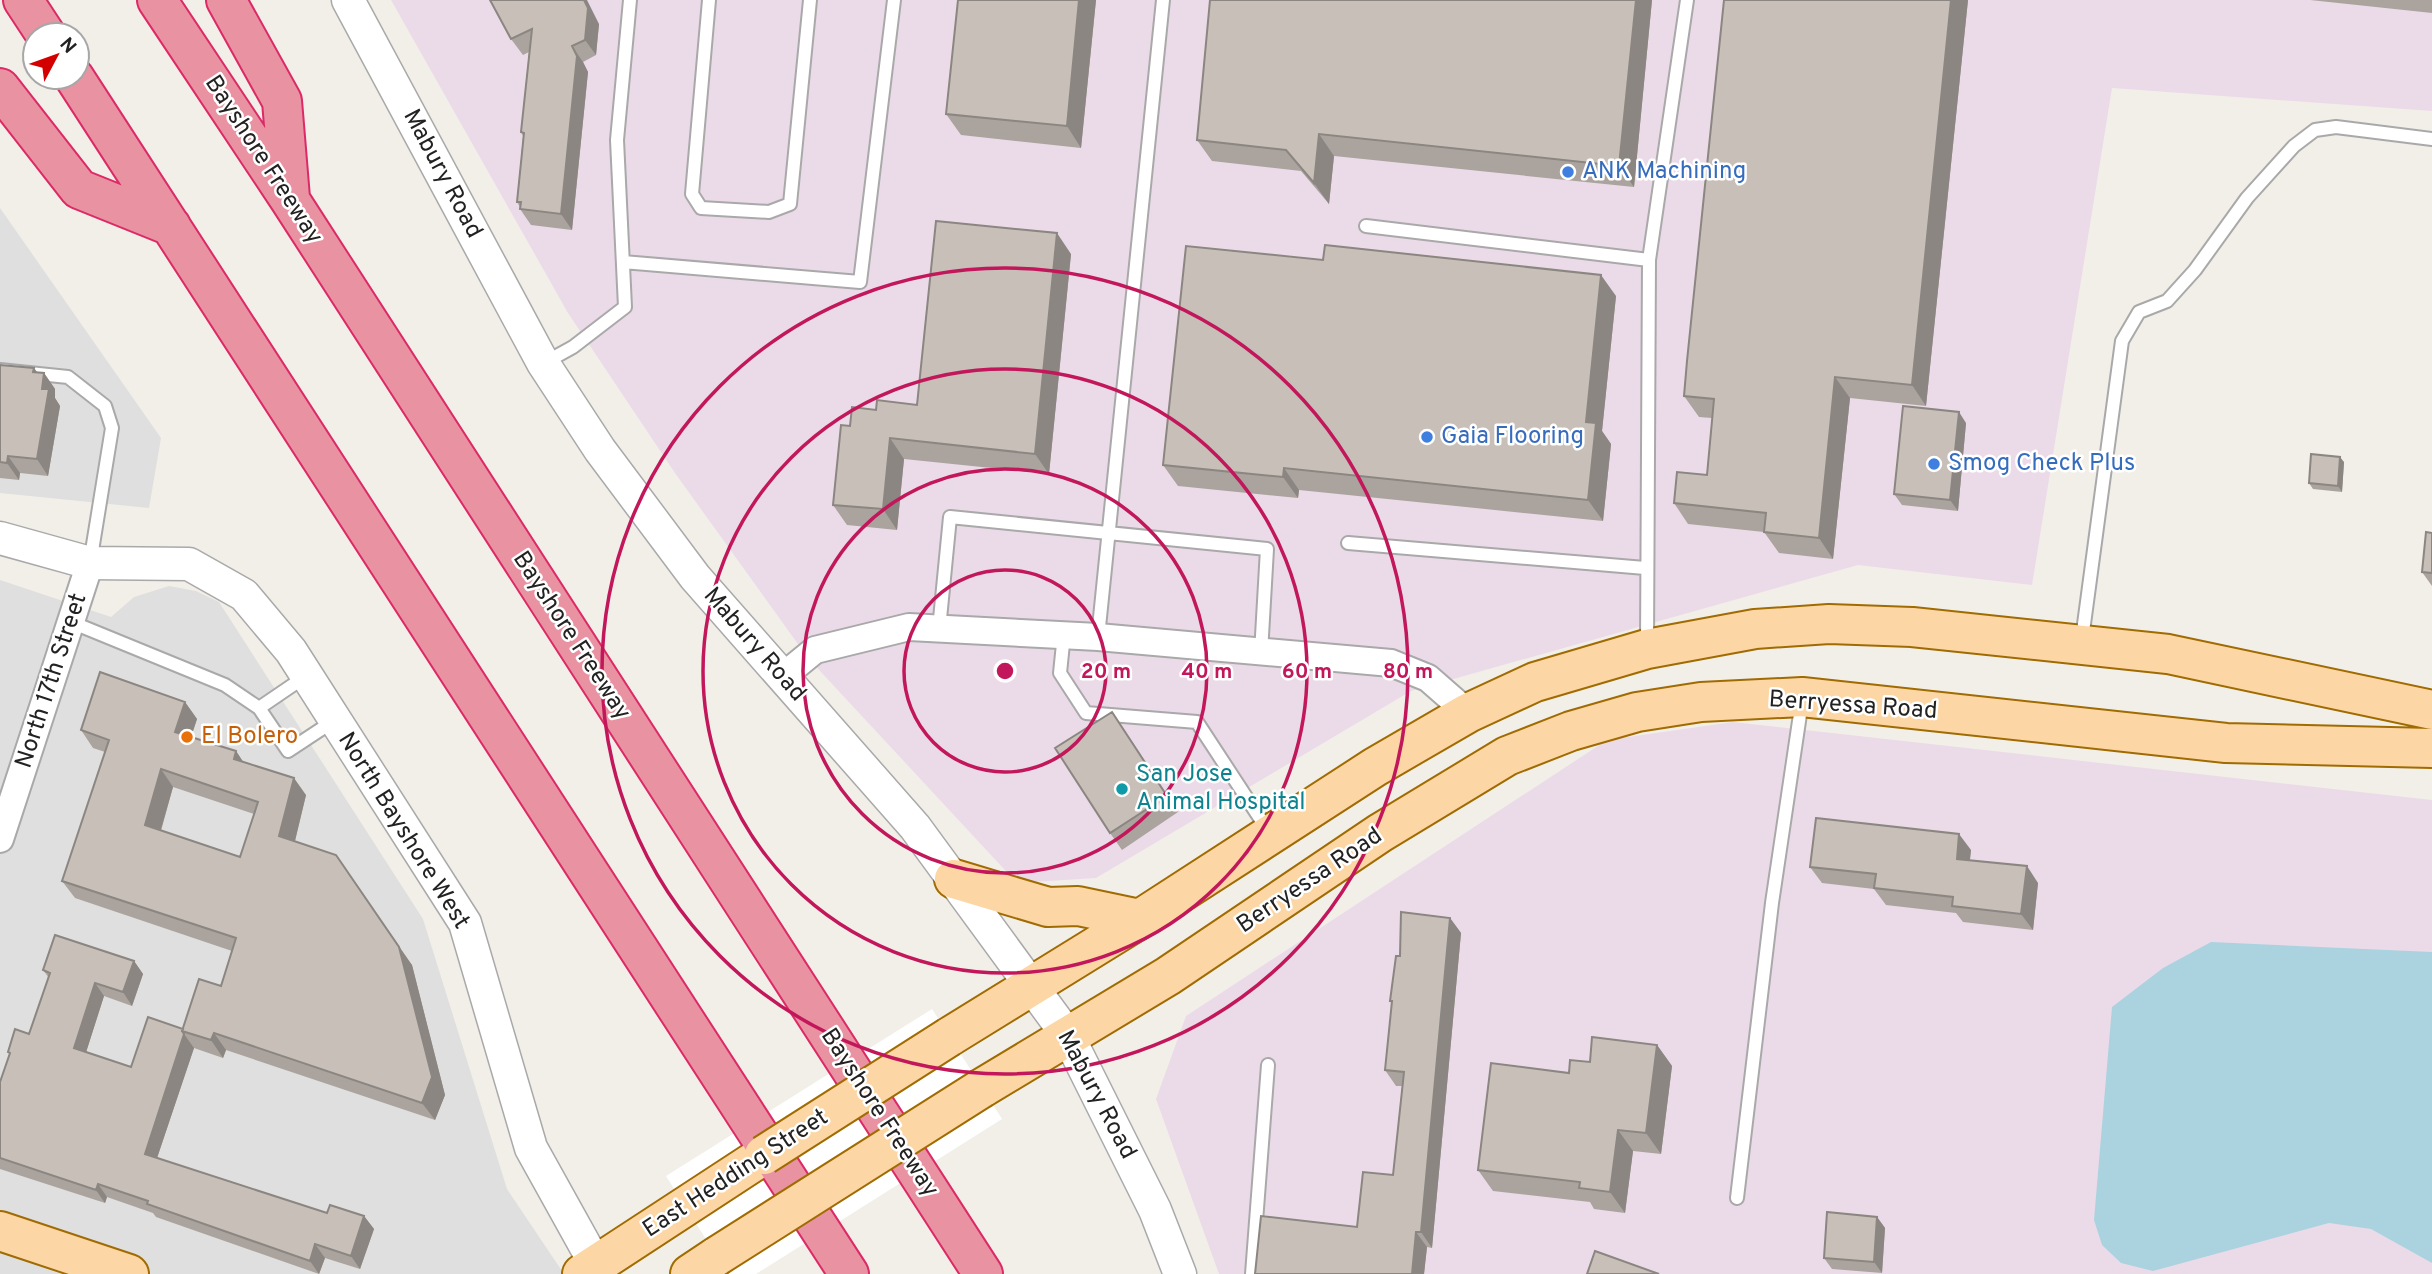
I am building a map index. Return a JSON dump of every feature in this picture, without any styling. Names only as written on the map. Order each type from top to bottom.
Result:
[{"type":"highway","points":[[23,0],[37,21]]},
{"type":"highway","name":"Bayshore Freeway","points":[[157,0],[290,200],[983,1274]]},
{"type":"highway","points":[[226,0],[282,101],[290,200]]},
{"type":"highway","points":[[0,88],[79,189],[171,226]]},
{"type":"highway","points":[[83,91],[849,1274]]},
{"type":"main road","points":[[1033,986],[1375,767],[1468,713],[1535,682],[1647,649],[1755,629],[1829,624],[1912,628],[2168,654],[2432,710]]},
{"type":"main road","name":"Berryessa Road","points":[[1068,1036],[1168,976],[1380,833],[1507,756],[1571,732],[1637,712],[1701,702],[1802,697],[2226,744],[2432,748]]},
{"type":"main road","points":[[954,879],[1048,908],[1078,905],[1140,919]]},
{"type":"main road","name":"East Hedding Street","points":[[593,1271],[685,1206],[1033,986]]},
{"type":"main road","points":[[704,1265],[1068,1036]]},
{"type":"main road","points":[[0,1231],[130,1274]]},
{"type":"street","name":"Mabury Road","points":[[354,4],[543,363],[600,450],[695,577],[915,827],[1068,1036],[1155,1210],[1180,1274]]},
{"type":"street","points":[[0,538],[90,563]]},
{"type":"street","name":"North 17th Street","points":[[0,839],[90,563]]},
{"type":"street","name":"North Bayshore West","points":[[90,563],[189,564],[244,596],[291,652],[466,923],[531,1148],[593,1271]]},
{"type":"street","points":[[782,677],[815,650],[909,627],[1064,634],[1391,663],[1428,678],[1468,713]]},
{"type":"lane","points":[[543,363],[573,347],[625,307],[617,140],[630,0]]},
{"type":"lane","points":[[709,0],[692,194],[701,208],[769,212],[790,204],[810,0]]},
{"type":"lane","points":[[624,262],[860,282],[894,0]]},
{"type":"lane","points":[[1098,637],[1163,0]]},
{"type":"lane","points":[[1647,649],[1645,568],[1649,260],[1688,0]]},
{"type":"lane","points":[[2081,645],[2122,341],[2138,312],[2167,301],[2194,270],[2247,198],[2294,146],[2315,130],[2336,127],[2432,139]]},
{"type":"lane","points":[[1366,226],[1649,260]]},
{"type":"lane","points":[[0,370],[68,377],[105,406],[112,428],[90,563]]},
{"type":"lane","points":[[939,629],[950,517],[1267,549],[1261,653]]},
{"type":"lane","points":[[1348,543],[1645,568]]},
{"type":"lane","points":[[71,622],[225,685],[259,708],[288,751],[335,720]]},
{"type":"lane","points":[[1064,634],[1059,673],[1086,713],[1197,722],[1271,834]]},
{"type":"lane","points":[[259,708],[306,676]]},
{"type":"lane","points":[[1737,1198],[1772,903],[1802,697]]},
{"type":"lane","points":[[1252,1274],[1268,1065]]},
{"type":"shaded area","points":[[391,0],[2432,0],[2432,111],[2112,88],[2032,585],[1858,565],[1411,691],[1096,878],[1017,883],[808,658],[675,473],[568,313]]},
{"type":"shaded area","points":[[0,208],[161,438],[149,508],[0,493]]},
{"type":"shaded area","points":[[0,580],[111,617],[134,597],[169,586],[196,591],[219,602],[423,919],[507,1189],[564,1274],[0,1274]]},
{"type":"shaded area","points":[[1733,722],[2432,800],[2432,1274],[1219,1274],[1156,1099],[1186,1016],[1607,740]]},
{"type":"water","points":[[2211,942],[2432,952],[2432,1263],[2371,1229],[2329,1223],[2153,1271],[2121,1263],[2102,1245],[2094,1220],[2112,1007],[2163,968]]},
{"type":"pier","points":[[932,1009],[1002,1119],[756,1274],[728,1274],[666,1176]]},
{"type":"building","points":[[490,0],[584,0],[588,8],[585,40],[572,46],[577,56],[561,214],[520,209],[521,202],[517,202],[532,29],[511,39]]},
{"type":"building","points":[[958,0],[1079,0],[1067,126],[946,114]]},
{"type":"building","points":[[1210,0],[1636,0],[1619,166],[1319,134],[1314,183],[1286,150],[1197,140]]},
{"type":"building","points":[[1724,0],[1951,0],[1912,385],[1835,377],[1819,538],[1764,532],[1766,513],[1674,503],[1677,472],[1707,475],[1714,399],[1684,396]]},
{"type":"building","points":[[936,221],[1057,233],[1035,454],[890,438],[883,509],[833,505],[841,425],[850,426],[852,407],[876,410],[877,400],[917,405]]},
{"type":"building","points":[[1325,245],[1601,275],[1586,422],[1596,423],[1588,500],[1284,468],[1283,477],[1163,465],[1186,246],[1323,260]]},
{"type":"building","points":[[0,365],[34,368],[33,372],[44,373],[42,389],[49,389],[37,459],[8,456],[7,463],[0,462]]},
{"type":"building","name":"Smog Check Plus","points":[[1903,406],[1959,412],[1950,500],[1894,494]]},
{"type":"building","points":[[2311,454],[2340,457],[2338,486],[2309,483]]},
{"type":"building","points":[[2426,532],[2432,533],[2432,573],[2422,572]]},
{"type":"building","points":[[100,672],[185,702],[175,732],[236,751],[234,759],[294,778],[279,836],[336,855],[399,947],[432,1077],[422,1103],[214,1033],[211,1040],[182,1031],[199,979],[221,986],[236,938],[62,881],[109,740],[81,730]],"holes":[[[161,769],[258,802],[240,857],[145,825]]]},
{"type":"building","name":"San Jose Animal Hospital","points":[[1112,712],[1167,796],[1110,833],[1055,748]]},
{"type":"building","points":[[1816,818],[1959,834],[1957,859],[2027,866],[2021,914],[1952,906],[1953,897],[1874,888],[1876,874],[1810,867]]},
{"type":"building","points":[[1401,912],[1450,918],[1421,1232],[1416,1232],[1412,1274],[1255,1274],[1261,1216],[1357,1227],[1363,1172],[1393,1175],[1404,1072],[1385,1070],[1390,1001],[1396,956],[1400,956]]},
{"type":"building","points":[[55,935],[134,961],[123,992],[95,983],[74,1048],[131,1067],[148,1017],[183,1029],[184,1034],[145,1154],[327,1213],[330,1205],[364,1216],[351,1256],[315,1244],[310,1261],[98,1184],[96,1190],[0,1158],[0,1082],[15,1029],[29,1034],[50,973],[43,970]]},
{"type":"building","points":[[1592,1037],[1657,1045],[1646,1133],[1618,1130],[1610,1192],[1579,1188],[1580,1182],[1478,1170],[1491,1063],[1569,1073],[1570,1060],[1590,1062]]},
{"type":"building","points":[[1827,1212],[1877,1217],[1874,1262],[1824,1258]]},
{"type":"building","points":[[1595,1251],[1659,1274],[1587,1274]]},
{"type":"place","name":"ANK Machining","points":[[1568,172]]},
{"type":"place","name":"Gaia Flooring","points":[[1427,437]]},
{"type":"place","name":"Smog Check Plus","points":[[1934,464]]},
{"type":"place","name":"El Bolero","points":[[187,737]]},
{"type":"place","name":"San Jose Animal Hospital","points":[[1122,789]]}]
